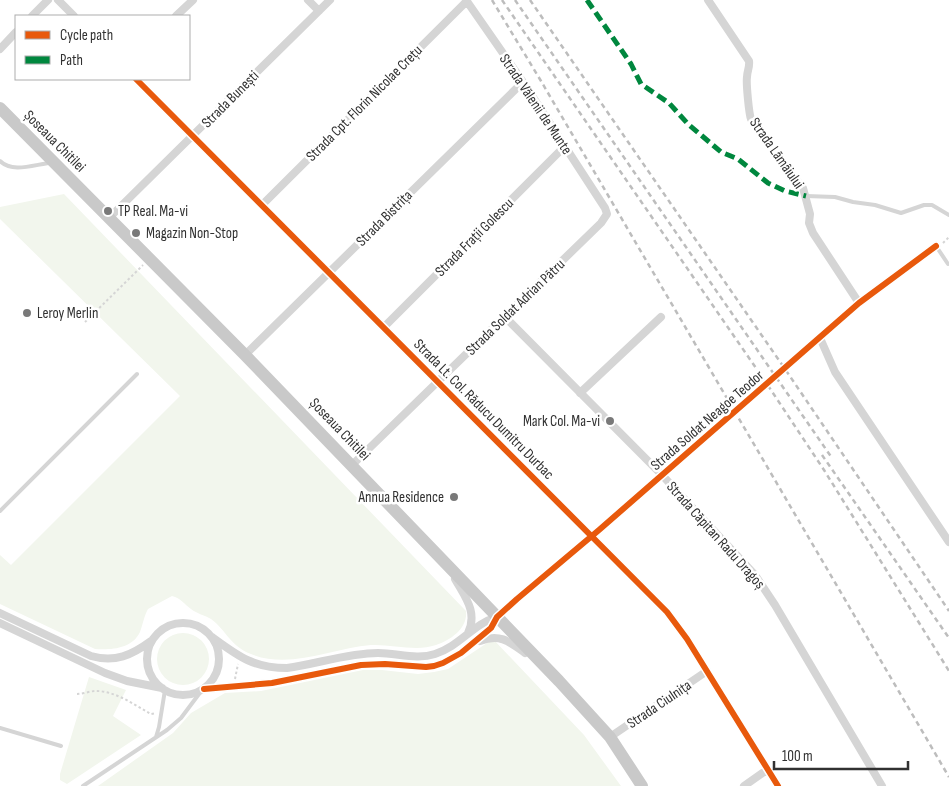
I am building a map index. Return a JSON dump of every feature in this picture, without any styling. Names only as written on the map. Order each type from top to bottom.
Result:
[{"type":"main road","name":"Șoseaua Chitilei","points":[[0,108],[245,355],[550,672],[610,737],[642,786]]},
{"type":"street","points":[[33,15],[48,0]]},
{"type":"street","points":[[58,0],[73,15]]},
{"type":"street","points":[[177,15],[193,0]]},
{"type":"street","points":[[308,0],[319,11]]},
{"type":"street","name":"Strada Bunești","points":[[109,218],[330,0]]},
{"type":"street","name":"Strada Lămâiului","points":[[708,0],[749,61],[750,66],[746,79],[751,119],[801,185],[806,196],[810,214],[809,223],[813,233],[860,303]]},
{"type":"street","name":"Strada Vălenii de Munte","points":[[466,1],[523,82],[605,208]]},
{"type":"street","name":"Strada Cpt. Florin Nicolae Crețu","points":[[262,206],[466,1]]},
{"type":"street","points":[[0,49],[15,33]]},
{"type":"street","name":"Strada Lt. Col. Răducu Dumitru Durbac","points":[[137,80],[667,612],[687,639],[778,786]]},
{"type":"street","name":"Strada Bistrița","points":[[245,355],[523,82]]},
{"type":"street","name":"Strada Frații Golescu","points":[[384,327],[565,146]]},
{"type":"street","name":"Strada Soldat Adrian Pătru","points":[[352,466],[605,219],[607,214],[605,208]]},
{"type":"street","name":"Strada Soldat Neagoe Teodor","points":[[497,617],[593,536],[860,303],[936,246]]},
{"type":"street","name":"Strada Căpitan Radu Dragoș","points":[[505,317],[662,475],[745,563],[765,589],[882,786]]},
{"type":"street","points":[[580,393],[661,317]]},
{"type":"street","points":[[820,338],[835,372],[949,542]]},
{"type":"street","points":[[449,568],[472,608],[471,625],[468,634]]},
{"type":"street","points":[[0,613],[100,659],[130,655],[151,641]]},
{"type":"street","points":[[163,689],[154,681],[148,666],[147,651],[158,631],[180,622],[192,623],[204,628],[239,657],[263,667],[281,668],[378,653],[433,655],[444,651],[484,621],[497,617]]},
{"type":"street","points":[[203,689],[272,683],[361,665],[385,664],[426,668],[443,664],[475,642],[491,628],[497,617]]},
{"type":"street","points":[[0,623],[105,674],[179,695],[195,693],[203,689],[216,674],[219,664],[217,645],[212,636]]},
{"type":"street","points":[[475,642],[491,638],[508,640],[550,672]]},
{"type":"street","name":"Strada Ciulnița","points":[[610,737],[707,672]]},
{"type":"street","points":[[744,786],[768,769]]},
{"type":"lane","points":[[0,161],[12,168],[54,163]]},
{"type":"lane","points":[[806,196],[835,197],[875,205],[901,213],[924,205],[932,205],[949,214]]},
{"type":"lane","points":[[936,246],[948,264]]},
{"type":"lane","points":[[0,510],[137,374]]},
{"type":"lane","points":[[156,737],[163,689]]},
{"type":"lane","points":[[83,786],[180,720],[203,689]]},
{"type":"lane","points":[[0,728],[61,746]]},
{"type":"path","points":[[85,322],[150,258]]},
{"type":"path","points":[[234,686],[239,657]]},
{"type":"path","points":[[77,694],[93,691],[106,692],[114,694],[151,714],[161,712]]},
{"type":"shaded area","points":[[64,194],[466,611],[464,623],[453,637],[436,645],[420,648],[371,645],[296,659],[266,658],[244,651],[233,643],[211,619],[193,611],[172,596],[148,609],[140,632],[132,642],[114,649],[95,649],[0,604],[0,555],[11,565],[180,396],[0,219],[0,207]]},
{"type":"shaded area","points":[[183,633],[197,637],[205,645],[209,659],[205,673],[197,681],[183,685],[169,681],[161,673],[157,659],[161,645],[169,637]]},
{"type":"shaded area","points":[[493,639],[584,735],[621,786],[98,786],[173,733],[191,713],[225,693],[261,691],[363,670],[418,674],[434,672],[448,669]]},
{"type":"shaded area","points":[[89,677],[126,690],[113,716],[141,735],[67,784],[60,780],[60,774]]},
{"type":"railway","points":[[492,0],[949,777]]},
{"type":"railway","points":[[502,0],[767,384],[824,470],[949,671]]},
{"type":"railway","points":[[515,0],[832,458]]},
{"type":"railway","points":[[530,0],[785,369],[949,611]]},
{"type":"railway","points":[[822,455],[949,638]]},
{"type":"marked path","points":[[587,0],[631,64],[641,84],[669,103],[688,124],[721,152],[738,159],[768,183],[785,191],[806,196]]},
{"type":"cycle path","points":[[137,80],[667,612],[687,639],[778,786]]},
{"type":"cycle path","points":[[204,689],[272,683],[361,665],[434,666],[461,653],[491,628],[497,617],[517,599],[859,303],[936,246]]},
{"type":"place","name":"TP Real. Ma-vi","points":[[108,211]]},
{"type":"place","name":"Magazin Non-Stop","points":[[136,233]]},
{"type":"place","name":"Leroy Merlin","points":[[27,313]]},
{"type":"place","name":"Mark Col. Ma-vi","points":[[610,421]]},
{"type":"place","name":"Annua Residence","points":[[454,497]]}]
